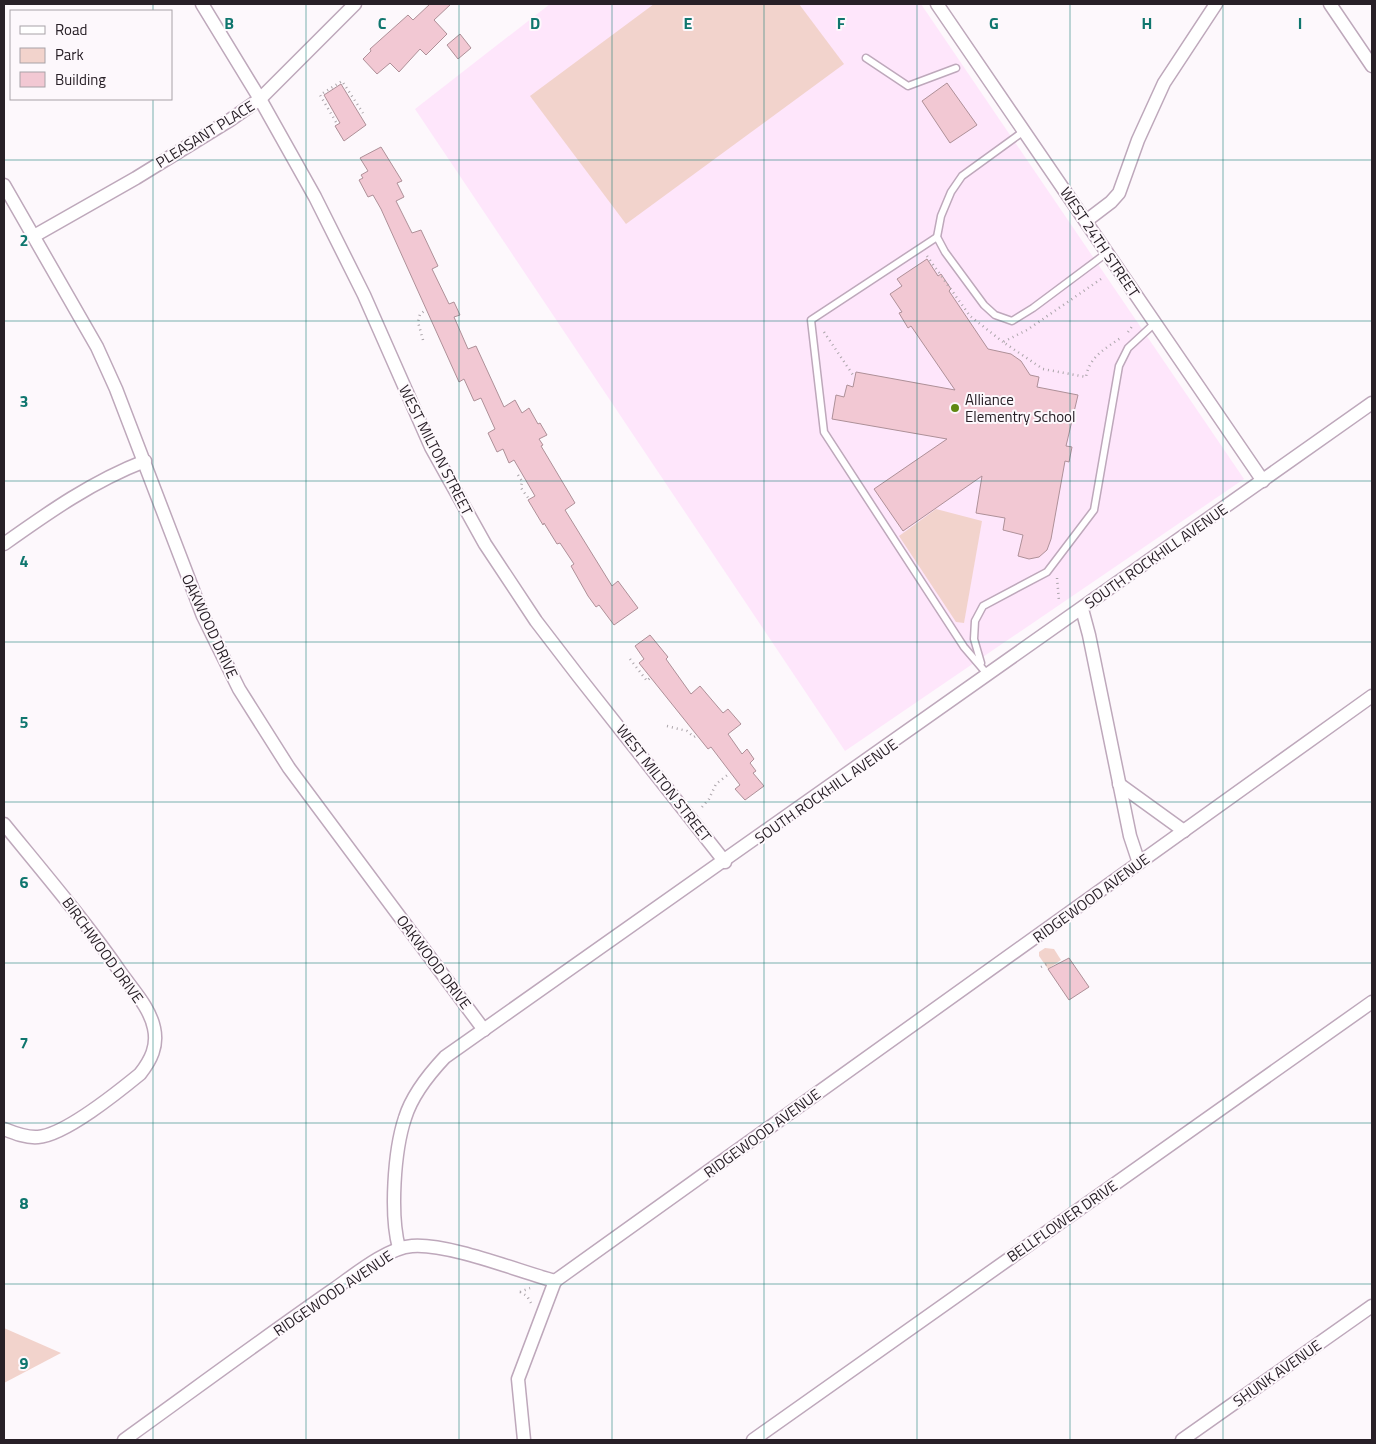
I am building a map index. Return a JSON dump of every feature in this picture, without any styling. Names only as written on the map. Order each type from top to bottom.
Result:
[{"type":"street","name":"WEST MILTON STREET","points":[[202,4],[260,100],[341,246],[431,447],[485,544],[542,629],[725,862]]},
{"type":"street","name":"PLEASANT PLACE","points":[[34,236],[136,178],[260,100],[355,4]]},
{"type":"street","name":"WEST 24TH STREET","points":[[937,4],[1263,480]]},
{"type":"street","points":[[1086,221],[1111,202],[1119,193],[1138,140],[1164,83],[1216,4]]},
{"type":"street","points":[[1330,4],[1372,66]]},
{"type":"street","name":"OAKWOOD DRIVE","points":[[4,185],[96,347],[120,397],[203,616],[239,689],[263,730],[295,776],[484,1030]]},
{"type":"street","name":"SOUTH ROCKHILL AVENUE","points":[[399,1248],[394,1218],[394,1194],[405,1118],[431,1072],[450,1053],[725,862],[1372,403]]},
{"type":"street","points":[[4,544],[70,498],[100,481],[145,461]]},
{"type":"street","points":[[1082,609],[1130,836],[1139,863]]},
{"type":"street","name":"RIDGEWOOD AVENUE","points":[[124,1440],[309,1307],[376,1261],[399,1248],[422,1246],[460,1253],[555,1281],[1372,696]]},
{"type":"street","points":[[1120,784],[1184,831]]},
{"type":"street","name":"BIRCHWOOD DRIVE","points":[[4,824],[94,934],[152,1018],[155,1031],[154,1049],[144,1068],[127,1084],[54,1133],[37,1138],[20,1135],[4,1129]]},
{"type":"street","name":"BELLFLOWER DRIVE","points":[[753,1440],[1372,1002]]},
{"type":"street","points":[[524,1440],[518,1379],[555,1281]]},
{"type":"street","name":"SHUNK AVENUE","points":[[1182,1440],[1372,1306]]},
{"type":"lane","points":[[866,58],[908,86],[956,68]]},
{"type":"lane","points":[[1024,131],[962,176],[951,192],[941,216],[937,237],[945,252],[984,305],[995,315],[1012,321],[1033,308],[1108,252]]},
{"type":"lane","points":[[937,237],[811,320],[824,432],[964,647],[988,676]]},
{"type":"lane","points":[[988,676],[978,658],[974,639],[975,621],[983,606],[1047,572],[1094,510],[1119,366],[1128,348],[1155,323]]},
{"type":"path","points":[[336,122],[320,95],[342,81],[363,113]]},
{"type":"path","points":[[924,255],[930,257],[970,316],[1003,342],[1043,369],[1086,377],[1088,369],[1098,354],[1124,335],[1133,325]]},
{"type":"path","points":[[1003,342],[1027,330],[1101,279]]},
{"type":"path","points":[[423,340],[418,322],[420,314],[426,310]]},
{"type":"path","points":[[819,325],[853,376]]},
{"type":"path","points":[[518,475],[522,481],[521,488],[529,500]]},
{"type":"path","points":[[1057,574],[1060,601]]},
{"type":"path","points":[[630,659],[647,680],[650,678]]},
{"type":"path","points":[[667,726],[687,731],[694,737],[697,735]]},
{"type":"path","points":[[702,807],[709,799],[716,784],[730,773]]},
{"type":"path","points":[[1041,967],[1046,964]]},
{"type":"shaded area","points":[[550,4],[921,4],[1244,479],[845,751],[415,109]]},
{"type":"green space","points":[[654,4],[799,4],[844,64],[626,224],[530,96]]},
{"type":"green space","points":[[936,509],[982,521],[964,623],[956,622],[899,536]]},
{"type":"green space","points":[[1045,948],[1054,949],[1061,960],[1048,969],[1039,956],[1039,952]]},
{"type":"green space","points":[[4,1328],[61,1353],[4,1383]]},
{"type":"building","points":[[430,4],[451,4],[434,20],[447,34],[426,55],[420,49],[399,72],[390,63],[377,74],[363,59],[371,51],[370,49],[408,15],[413,20]]},
{"type":"building","points":[[460,34],[471,48],[458,59],[447,45]]},
{"type":"building","points":[[947,83],[977,125],[950,143],[922,101]]},
{"type":"building","points":[[341,84],[366,125],[344,141],[335,126],[340,123],[324,95]]},
{"type":"building","points":[[381,147],[402,181],[397,183],[404,197],[396,201],[412,233],[421,230],[438,266],[432,269],[449,304],[454,302],[460,315],[454,317],[468,349],[476,346],[504,407],[515,400],[522,413],[529,408],[538,424],[540,423],[547,435],[539,439],[543,445],[541,446],[575,503],[565,510],[612,586],[618,581],[638,608],[614,625],[599,605],[596,607],[588,596],[571,566],[574,564],[560,543],[557,544],[544,523],[543,525],[528,500],[535,496],[514,460],[509,463],[503,449],[497,452],[488,433],[495,429],[481,398],[474,401],[464,379],[459,382],[381,209],[373,195],[368,197],[359,180],[363,178],[361,175],[368,171],[360,158]]},
{"type":"building","name":"Alliance Elementry School","points":[[927,259],[938,276],[941,274],[951,289],[949,291],[988,349],[1011,354],[1021,361],[1030,375],[1039,377],[1037,387],[1078,395],[1066,446],[1072,447],[1069,462],[1065,461],[1051,539],[1047,550],[1039,557],[1029,559],[1018,556],[1023,535],[1003,530],[1005,518],[976,513],[982,476],[903,531],[874,489],[947,439],[832,419],[836,395],[844,397],[847,385],[853,387],[856,372],[955,390],[911,326],[908,328],[899,313],[902,312],[890,294],[902,286],[897,279]]},
{"type":"building","points":[[650,635],[668,657],[666,659],[691,694],[700,686],[723,713],[728,709],[741,724],[728,734],[742,754],[747,749],[754,759],[750,763],[756,771],[753,773],[764,786],[745,800],[735,789],[740,785],[711,747],[708,749],[639,663],[644,659],[635,646]]},
{"type":"building","points":[[1069,958],[1089,987],[1069,1000],[1048,969]]},
{"type":"place","name":"Alliance Elementry School","points":[[955,408]]}]
